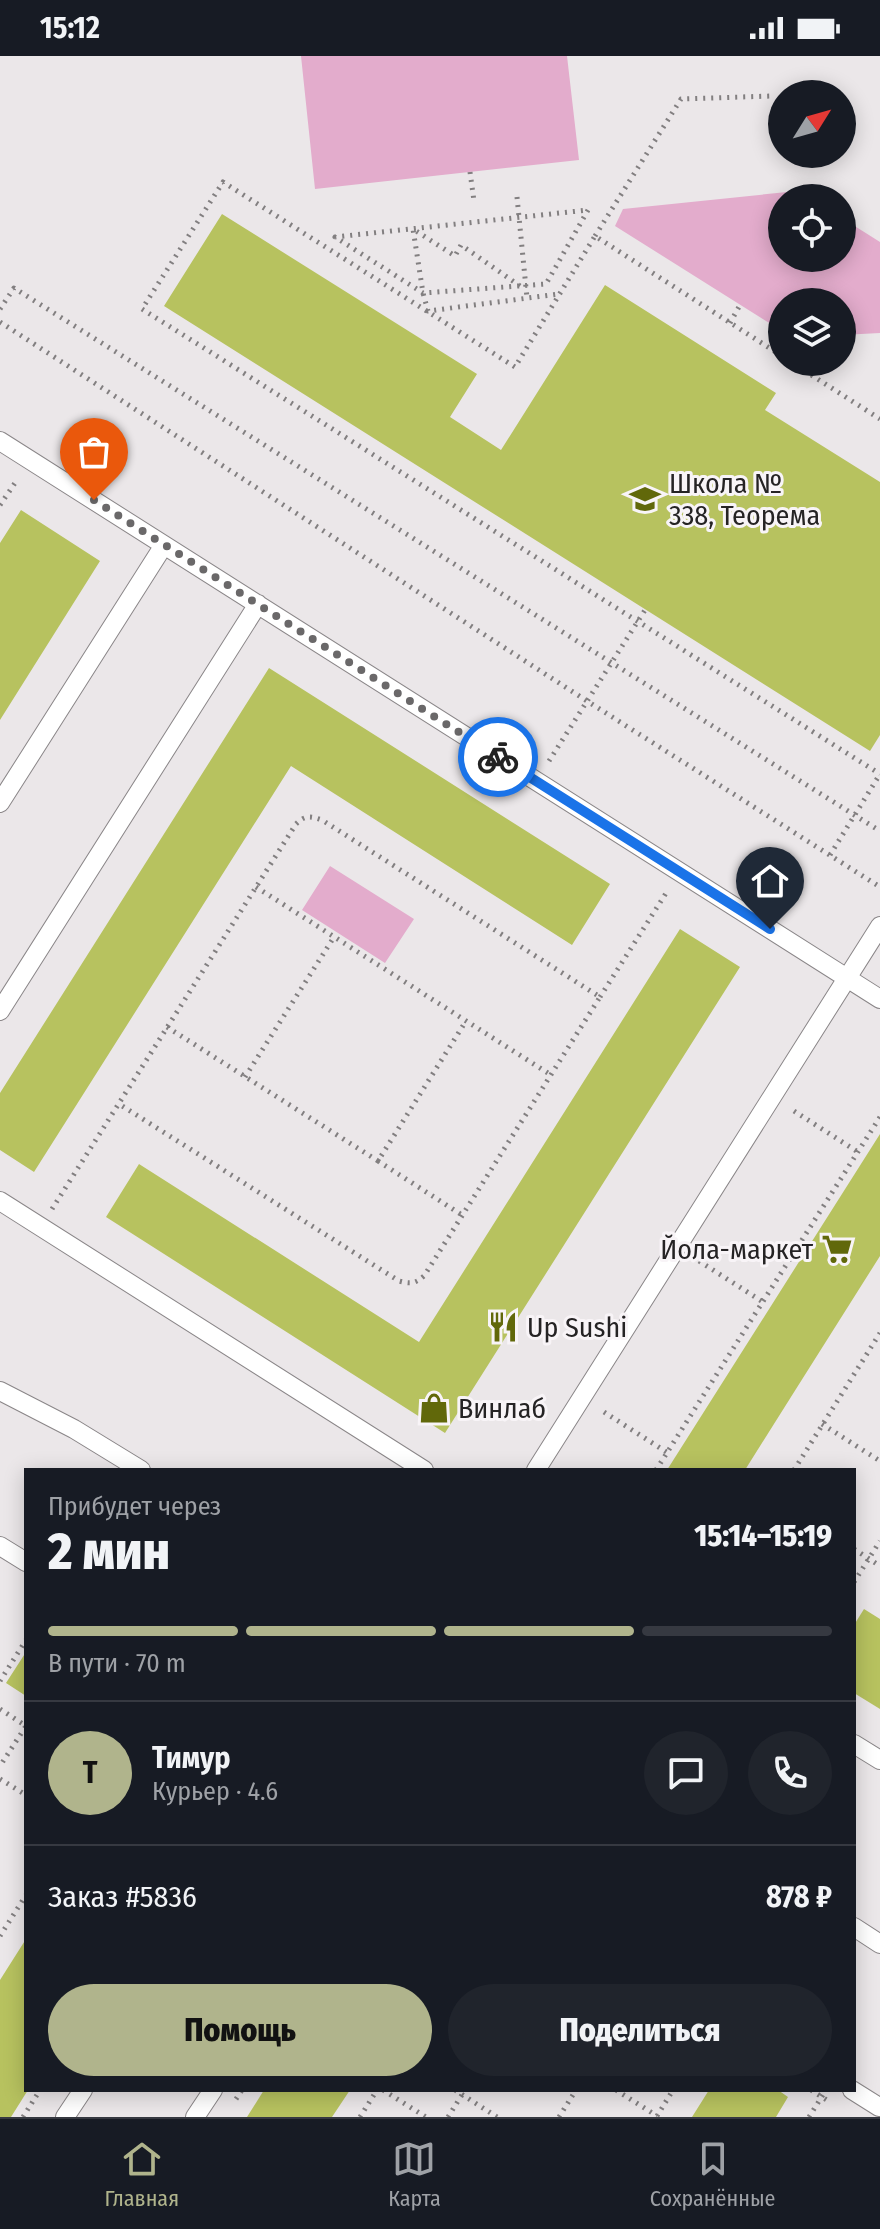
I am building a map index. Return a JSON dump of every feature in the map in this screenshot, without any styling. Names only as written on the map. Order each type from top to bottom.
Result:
[{"type":"lane","points":[[0,441],[880,999]]},
{"type":"lane","points":[[0,803],[164,545]]},
{"type":"lane","points":[[0,1011],[258,604]]},
{"type":"lane","points":[[537,1468],[880,926]]},
{"type":"lane","points":[[0,1201],[421,1468]]},
{"type":"lane","points":[[0,1391],[74,1429],[138,1468]]},
{"type":"lane","points":[[0,1546],[24,1561]]},
{"type":"lane","points":[[856,1745],[880,1760]]},
{"type":"lane","points":[[856,1928],[880,1944]]},
{"type":"lane","points":[[65,2117],[82,2092]]},
{"type":"lane","points":[[195,2117],[212,2092]]},
{"type":"lane","points":[[854,2092],[877,2111]]},
{"type":"path","points":[[768,96],[681,99],[515,367],[223,182],[142,309],[880,774],[830,855]]},
{"type":"path","points":[[470,172],[474,201]]},
{"type":"path","points":[[517,197],[523,286],[527,298]]},
{"type":"path","points":[[588,210],[546,284],[423,293],[335,237],[413,229],[520,217],[588,210]]},
{"type":"path","points":[[413,229],[455,256],[461,245],[523,286]]},
{"type":"path","points":[[413,229],[428,311]]},
{"type":"path","points":[[595,236],[768,347]]},
{"type":"path","points":[[0,309],[14,288],[880,831]]},
{"type":"path","points":[[428,311],[560,294]]},
{"type":"path","points":[[730,323],[740,305]]},
{"type":"path","points":[[0,322],[880,887]]},
{"type":"path","points":[[813,376],[880,419]]},
{"type":"path","points":[[0,505],[15,483]]},
{"type":"path","points":[[536,781],[645,610]]},
{"type":"path","points":[[64,1191],[302,818],[310,816],[322,820],[600,997]]},
{"type":"path","points":[[256,887],[551,1075]]},
{"type":"path","points":[[119,1104],[399,1281],[410,1284],[418,1282],[654,912]]},
{"type":"path","points":[[245,1077],[334,937]]},
{"type":"path","points":[[378,1161],[466,1021]]},
{"type":"path","points":[[167,1027],[462,1215]]},
{"type":"path","points":[[794,1111],[858,1152]]},
{"type":"path","points":[[657,1468],[880,1117]]},
{"type":"path","points":[[699,1261],[763,1302]]},
{"type":"path","points":[[795,1468],[880,1333]]},
{"type":"path","points":[[604,1412],[668,1453]]},
{"type":"path","points":[[822,1424],[880,1461]]},
{"type":"path","points":[[856,1579],[880,1541]]},
{"type":"path","points":[[856,1550],[880,1566]]},
{"type":"path","points":[[0,1681],[24,1643]]},
{"type":"path","points":[[0,1709],[24,1725]]},
{"type":"path","points":[[0,1766],[24,1729]]},
{"type":"path","points":[[0,1779],[24,1794]]},
{"type":"path","points":[[0,1936],[24,1898]]},
{"type":"path","points":[[23,2117],[39,2092]]},
{"type":"path","points":[[360,2117],[376,2092]]},
{"type":"path","points":[[386,2092],[426,2117]]},
{"type":"path","points":[[448,2117],[464,2092],[497,2117]]},
{"type":"path","points":[[559,2117],[575,2092]]},
{"type":"path","points":[[619,2092],[656,2116],[672,2092]]},
{"type":"path","points":[[809,2117],[825,2092]]},
{"type":"shaded area","points":[[301,56],[567,56],[579,160],[315,189]]},
{"type":"shaded area","points":[[768,194],[768,272],[856,272],[856,227],[880,242],[880,333],[856,334],[856,288],[768,288],[768,322],[615,226],[623,209]]},
{"type":"shaded area","points":[[330,866],[414,919],[385,963],[302,910]]},
{"type":"building","points":[[222,214],[477,374],[450,417],[501,450],[605,285],[776,393],[765,410],[880,482],[880,735],[870,751],[164,306]]},
{"type":"building","points":[[21,510],[100,561],[0,720],[0,543]]},
{"type":"building","points":[[269,668],[610,884],[572,945],[291,766],[34,1172],[0,1150],[0,1093]]},
{"type":"building","points":[[680,929],[740,967],[445,1433],[106,1217],[139,1164],[419,1342]]},
{"type":"building","points":[[880,1134],[880,1256],[746,1468],[668,1468]]},
{"type":"building","points":[[864,1609],[880,1619],[880,1709],[856,1694],[856,1622]]},
{"type":"building","points":[[24,1655],[24,1695],[6,1683]]},
{"type":"building","points":[[24,1942],[24,2092],[27,2092],[11,2117],[0,2117],[0,1980]]},
{"type":"building","points":[[263,2092],[349,2092],[332,2117],[247,2117]]},
{"type":"building","points":[[708,2092],[781,2092],[788,2097],[776,2117],[692,2117]]},
{"type":"way so far","points":[[94,500],[498,757]]},
{"type":"place","name":"Школа № 338, Теорема","points":[[645,499]]},
{"type":"place","name":"Йола-маркет","points":[[837,1249]]},
{"type":"place","name":"Up Sushi","points":[[503,1327]]},
{"type":"place","name":"Винлаб","points":[[434,1408]]},
{"type":"route","points":[[498,757],[770,929]]}]
